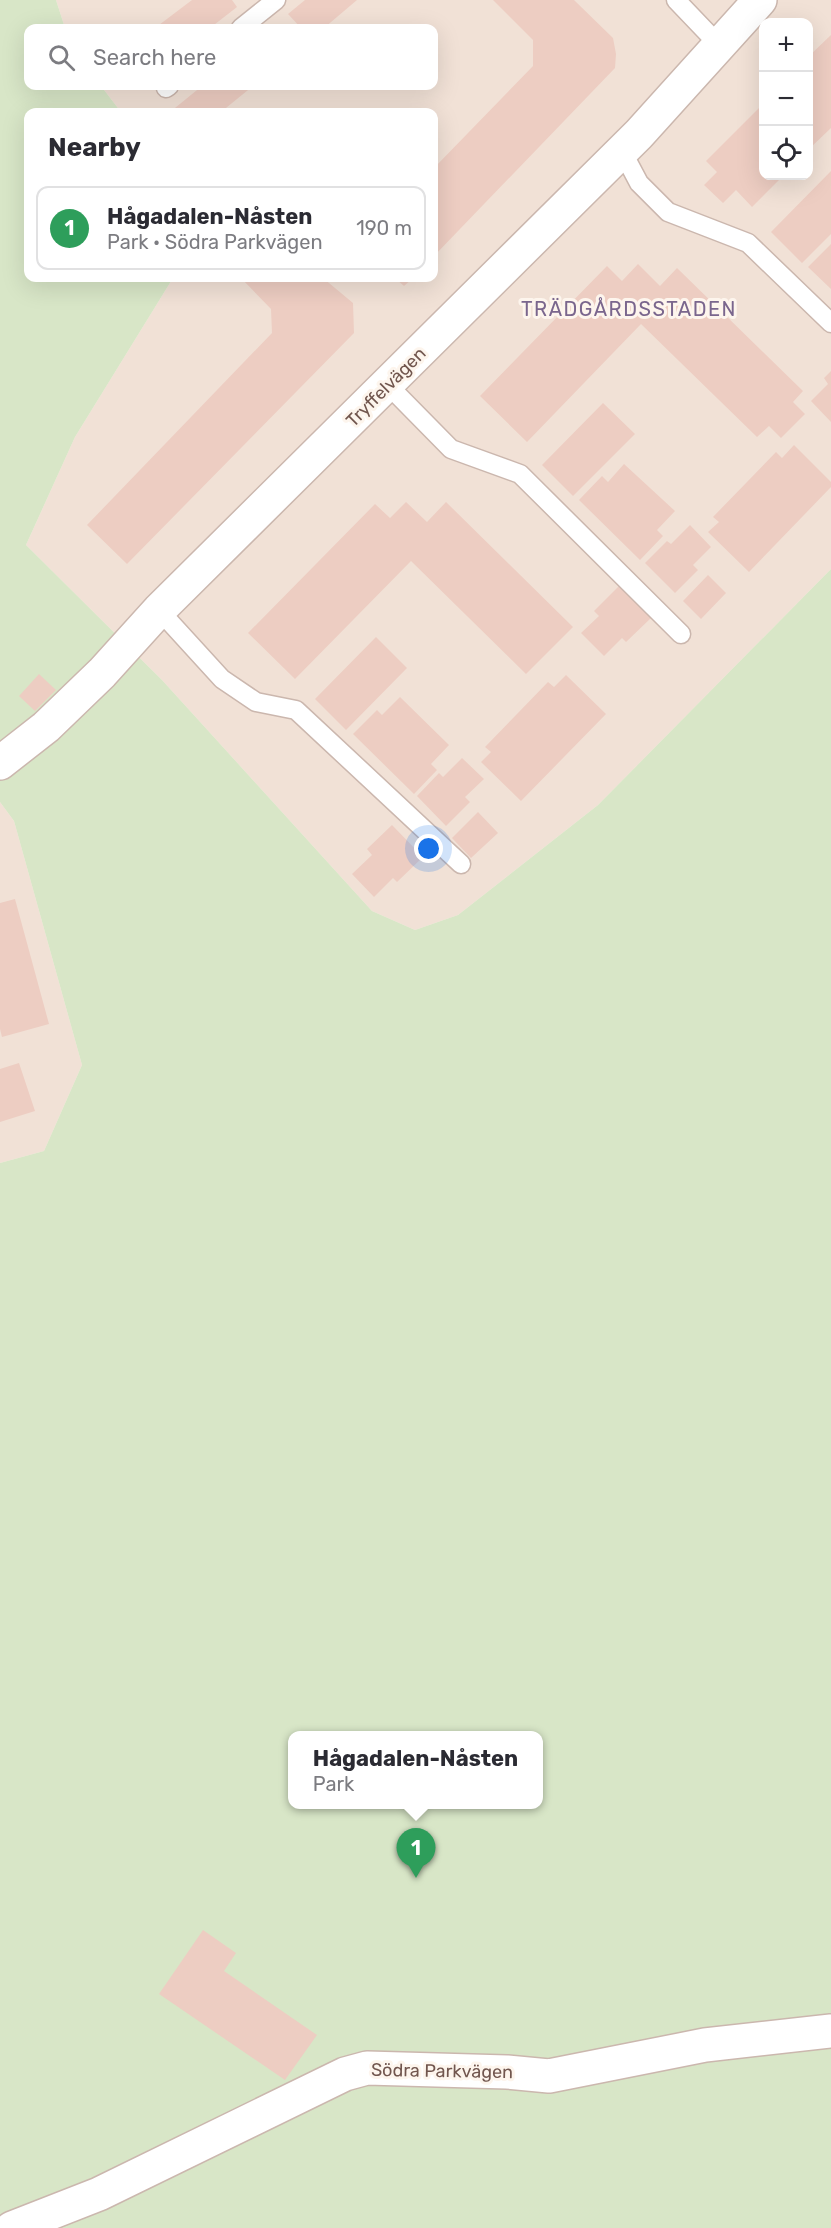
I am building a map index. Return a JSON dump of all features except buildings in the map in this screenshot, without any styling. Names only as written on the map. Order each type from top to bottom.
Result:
[{"type":"street","name":"Tryffelvägen","points":[[0,763],[46,726],[96,669],[159,610],[622,151],[760,0]]},
{"type":"street","name":"Södra Parkvägen","points":[[12,2228],[99,2194],[345,2074],[368,2068],[507,2072],[549,2076],[705,2045],[831,2031]]},
{"type":"lane","points":[[246,24],[276,0]]},
{"type":"lane","points":[[675,0],[719,45]]},
{"type":"lane","points":[[622,151],[639,183],[668,212],[748,243],[831,323]]},
{"type":"lane","points":[[388,384],[451,449],[520,474],[681,634]]},
{"type":"lane","points":[[159,610],[222,680],[256,702],[296,710],[461,864]]},
{"type":"shaded area","points":[[56,0],[831,0],[831,569],[598,805],[458,915],[415,930],[372,911],[162,680],[26,545],[75,437],[171,282],[438,282],[438,108],[118,108],[104,90],[438,90],[438,24],[64,24]]},
{"type":"shaded area","points":[[0,802],[14,821],[82,1065],[44,1151],[0,1163]]},
{"type":"green space","points":[[0,0],[56,0],[64,24],[24,24],[24,90],[104,90],[118,108],[24,108],[24,282],[171,282],[75,437],[26,545],[162,680],[372,911],[415,930],[458,915],[598,805],[831,569],[831,2228],[0,2228],[0,1163],[44,1151],[82,1065],[14,821],[0,802]]},
{"type":"place","name":"Hågadalen-Nåsten","points":[[416,1878]]},
{"type":"district","name":"TRÄDGÅRDSSTADEN","points":[[629,309]]}]
